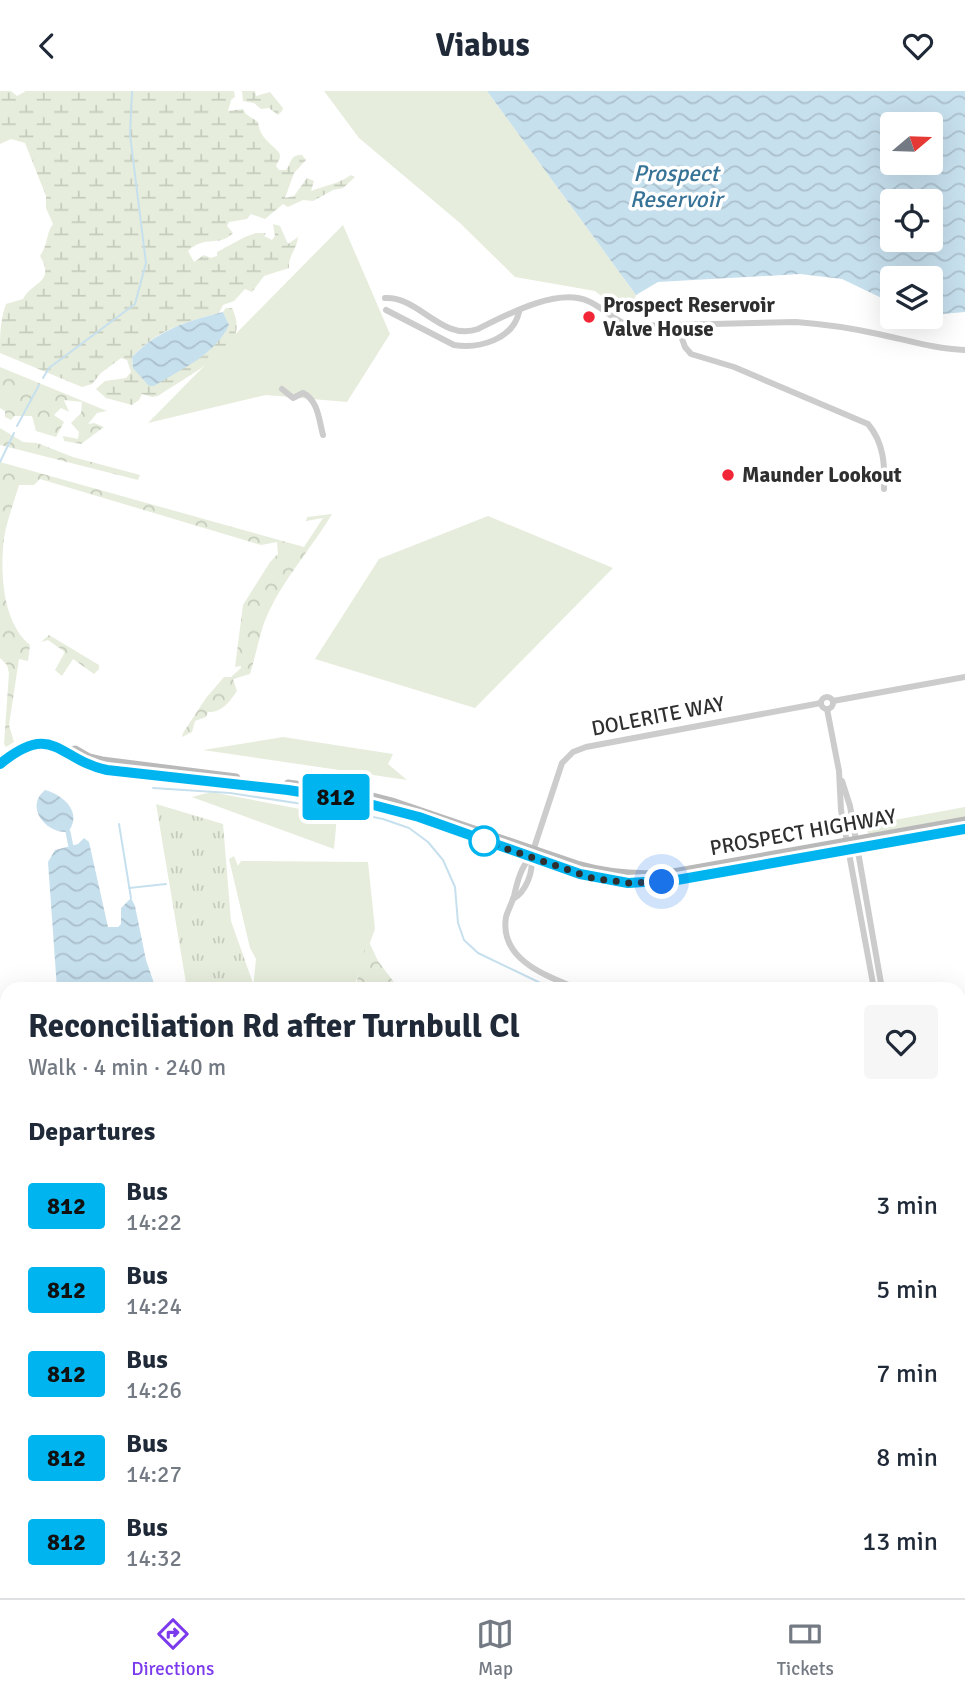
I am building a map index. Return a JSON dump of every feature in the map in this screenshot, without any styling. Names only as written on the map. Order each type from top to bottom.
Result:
[{"type":"main road","name":"PROSPECT HIGHWAY","points":[[0,756],[24,741],[49,739],[68,745],[89,758],[102,761],[361,794],[423,811],[592,878],[645,883],[677,880],[965,821]]},
{"type":"main road","name":"PROSPECT HIGHWAY","points":[[0,764],[26,747],[50,745],[91,766],[107,770],[300,791],[389,808],[532,853]]},
{"type":"main road","name":"PROSPECT HIGHWAY","points":[[852,845],[965,829]]},
{"type":"street","points":[[385,298],[401,300],[450,329],[469,333],[546,300],[570,296],[589,301],[614,319],[631,326],[796,321],[945,350],[965,350]]},
{"type":"street","points":[[386,310],[454,345],[464,347],[500,338],[516,325],[519,312]]},
{"type":"street","points":[[677,324],[685,347],[691,354],[734,367],[868,424],[881,449],[884,489]]},
{"type":"street","points":[[282,389],[293,398],[294,395],[303,393],[308,395],[315,405],[323,435]]},
{"type":"street","points":[[833,701],[965,677]]},
{"type":"street","points":[[827,709],[822,707],[821,703],[825,697],[833,701]]},
{"type":"street","points":[[827,709],[832,706],[833,701]]},
{"type":"street","name":"DOLERITE WAY","points":[[562,982],[537,971],[517,956],[510,945],[506,923],[513,899],[519,896],[533,866],[532,853],[562,764],[573,752],[586,747],[821,703]]},
{"type":"street","points":[[827,709],[839,771],[841,810],[852,845],[872,958],[879,982]]},
{"type":"street","points":[[872,958],[874,982]]},
{"type":"green space","points":[[0,91],[11,91],[17,96],[26,91],[234,91],[235,97],[231,100],[228,111],[243,109],[258,122],[262,135],[279,153],[276,166],[279,170],[286,170],[295,156],[302,155],[306,160],[294,173],[285,198],[294,196],[307,178],[314,181],[311,191],[351,175],[355,177],[343,188],[333,190],[313,201],[303,200],[288,207],[283,204],[265,219],[251,214],[247,219],[229,222],[227,226],[233,233],[222,240],[201,243],[188,251],[194,262],[204,255],[211,258],[217,256],[217,252],[256,233],[266,233],[264,236],[272,240],[275,236],[273,224],[280,226],[288,244],[298,237],[289,268],[264,276],[252,292],[245,289],[234,301],[223,305],[219,313],[183,324],[151,340],[132,357],[133,368],[229,325],[223,312],[226,308],[232,308],[237,328],[227,347],[158,396],[142,394],[132,405],[106,398],[96,389],[105,381],[126,378],[131,372],[127,360],[121,358],[101,373],[92,384],[82,387],[0,353],[1,322],[6,304],[23,299],[44,277],[44,265],[40,256],[53,224],[46,208],[46,196],[25,143],[11,139],[0,144]]},
{"type":"green space","points":[[242,91],[255,91],[256,96],[270,92],[283,108],[282,111],[278,115],[269,108],[261,109],[254,103],[243,101]]},
{"type":"green space","points":[[324,91],[487,91],[636,295],[627,316],[595,291],[515,277],[460,223],[359,138]]},
{"type":"green space","points":[[343,225],[390,334],[347,402],[266,395],[148,423]]},
{"type":"green space","points":[[0,367],[107,411],[97,413],[88,424],[104,427],[81,444],[64,441],[63,436],[78,439],[79,432],[71,423],[81,413],[82,402],[64,400],[69,412],[61,408],[54,415],[64,422],[56,437],[36,431],[32,416],[14,416],[11,420],[5,417],[5,411],[0,408]]},
{"type":"green space","points":[[0,428],[23,442],[37,443],[73,457],[140,475],[138,480],[0,445]]},
{"type":"green space","points":[[0,462],[304,547],[323,518],[306,521],[307,517],[332,514],[269,611],[250,674],[233,679],[237,691],[228,702],[195,721],[192,732],[182,737],[206,698],[224,677],[231,677],[241,668],[235,667],[243,605],[278,554],[277,542],[261,545],[40,479],[34,485],[19,485],[4,538],[3,581],[8,610],[21,635],[30,645],[28,661],[19,659],[9,725],[14,742],[6,747],[4,744],[9,673],[7,665],[0,658]]},
{"type":"green space","points":[[488,516],[613,568],[475,708],[315,659],[379,559]]},
{"type":"green space","points":[[49,635],[99,665],[99,669],[94,674],[73,659],[62,676],[55,670],[65,652],[48,640],[41,642]]},
{"type":"green space","points":[[283,737],[393,754],[388,764],[407,780],[203,750]]},
{"type":"green space","points":[[211,792],[337,816],[334,849],[192,797]]},
{"type":"green space","points":[[156,804],[223,824],[231,921],[253,982],[186,982]]},
{"type":"green space","points":[[965,807],[965,817],[868,834],[867,825]]},
{"type":"green space","points":[[234,856],[238,866],[241,861],[368,862],[375,929],[356,982],[254,982],[256,959],[250,948],[229,859]]},
{"type":"green space","points":[[367,938],[378,961],[394,982],[357,982]]},
{"type":"water","name":"Prospect Reservoir","points":[[487,91],[965,91],[965,312],[943,314],[943,266],[880,266],[880,297],[842,279],[800,274],[658,282],[636,295]]},
{"type":"water","points":[[223,312],[229,325],[223,336],[206,353],[186,367],[154,386],[149,386],[133,368],[132,357],[163,333],[185,323]]},
{"type":"water","points":[[45,790],[65,800],[69,806],[73,818],[68,832],[52,829],[40,818],[37,804]]},
{"type":"water","points":[[84,838],[89,842],[108,927],[118,927],[121,924],[121,908],[131,898],[154,982],[57,982],[48,862],[55,850],[78,844]]},
{"type":"waterway","points":[[43,378],[49,368],[135,304],[146,263],[130,135],[132,91]]},
{"type":"waterway","points":[[17,426],[39,385]]},
{"type":"waterway","points":[[0,462],[14,433]]},
{"type":"waterway","points":[[153,788],[230,793],[329,808],[383,819],[409,828],[428,842],[443,860],[455,887],[458,923],[464,940],[478,953],[538,982]]},
{"type":"waterway","points":[[119,824],[131,898]]},
{"type":"waterway","points":[[68,832],[71,847]]},
{"type":"waterway","points":[[129,888],[166,884]]},
{"type":"bus line","name":"812","points":[[0,764],[21,749],[46,745],[55,746],[91,766],[107,770],[226,782],[358,801],[419,817],[580,874],[628,883],[677,880],[965,829]]},
{"type":"place","name":"Prospect Reservoir Valve House","points":[[589,317]]},
{"type":"place","name":"Maunder Lookout","points":[[728,475]]},
{"type":"route","points":[[484,841],[592,878],[628,883],[662,882]]}]
